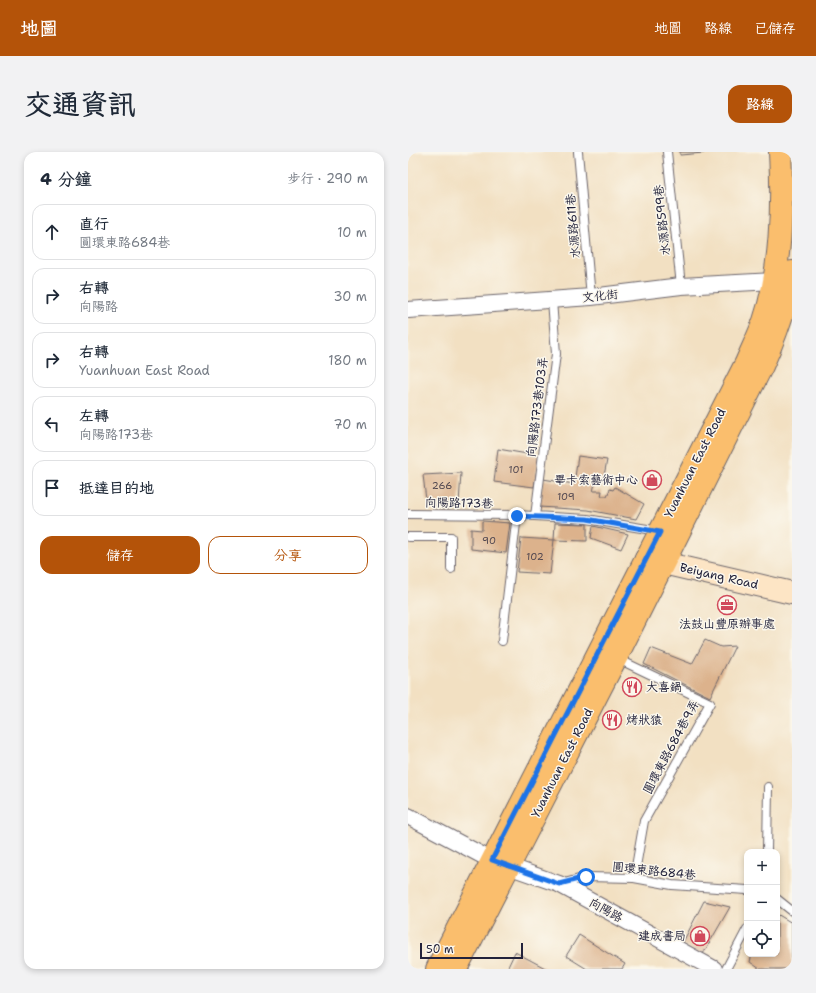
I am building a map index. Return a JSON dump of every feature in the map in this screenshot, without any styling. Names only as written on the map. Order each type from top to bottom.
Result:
[{"type":"main road","name":"Yuanhuan East Road","points":[[456,969],[500,864],[655,562],[764,321],[785,279],[780,152]]},
{"type":"main road","name":"Yuanhuan East Road","points":[[437,969],[500,864],[616,658],[655,562]]},
{"type":"street","name":"文化街","points":[[408,310],[591,297],[681,286],[785,279]]},
{"type":"street","name":"Beiyang Road","points":[[655,562],[792,593]]},
{"type":"street","name":"向陽路","points":[[408,816],[500,864],[559,884],[714,969]]},
{"type":"lane","name":"水源路611巷","points":[[578,152],[591,297]]},
{"type":"lane","name":"水源路599巷","points":[[667,152],[681,286]]},
{"type":"lane","name":"向陽路173巷103弄","points":[[536,516],[556,354],[552,300]]},
{"type":"lane","name":"向陽路173巷","points":[[408,514],[536,516],[587,519],[669,532]]},
{"type":"lane","points":[[502,641],[517,516]]},
{"type":"lane","points":[[408,537],[451,536],[451,569]]},
{"type":"lane","name":"圓環東路684巷9弄","points":[[616,658],[710,703],[644,821],[634,878]]},
{"type":"lane","points":[[767,849],[768,787]]},
{"type":"lane","name":"圓環東路684巷","points":[[559,884],[586,877],[634,878],[672,885],[744,890]]},
{"type":"lane","points":[[780,901],[792,911]]},
{"type":"lane","points":[[726,969],[744,935]]},
{"type":"building","points":[[680,152],[704,152],[704,153],[680,155]]},
{"type":"building","points":[[498,449],[539,456],[534,487],[494,482]]},
{"type":"building","points":[[578,456],[607,460],[603,481],[596,480],[593,491],[602,491],[601,496],[607,496],[610,489],[613,490],[615,487],[644,504],[636,519],[588,510],[539,507],[543,479],[574,484]]},
{"type":"building","points":[[461,473],[459,504],[435,505],[430,504],[426,500],[423,475]]},
{"type":"building","points":[[482,521],[510,523],[506,553],[471,549],[471,529],[482,530]]},
{"type":"building","points":[[555,523],[587,524],[587,541],[554,540]]},
{"type":"building","points":[[593,526],[628,534],[621,549],[591,538]]},
{"type":"building","points":[[521,538],[554,540],[550,574],[517,572]]},
{"type":"building","points":[[705,640],[721,647],[735,646],[710,697],[644,664],[651,648],[692,664]]},
{"type":"building","name":"建成書局","points":[[704,901],[730,907],[703,954],[682,944]]},
{"type":"building","points":[[780,916],[792,923],[792,969],[760,969],[750,962],[751,957],[780,957]]},
{"type":"building","points":[[579,935],[625,964],[622,969],[587,969],[566,956]]},
{"type":"building","points":[[515,952],[547,969],[507,969]]},
{"type":"place","name":"畢卡索藝術中心","points":[[652,480]]},
{"type":"place","name":"法鼓山豐原辦事處","points":[[727,605]]},
{"type":"place","name":"大喜鍋","points":[[632,687]]},
{"type":"place","name":"烤狀猿","points":[[612,720]]},
{"type":"place","name":"建成書局","points":[[700,936]]},
{"type":"route","points":[[517,516],[587,519],[660,532],[492,860],[508,868],[559,884],[586,877]]}]
